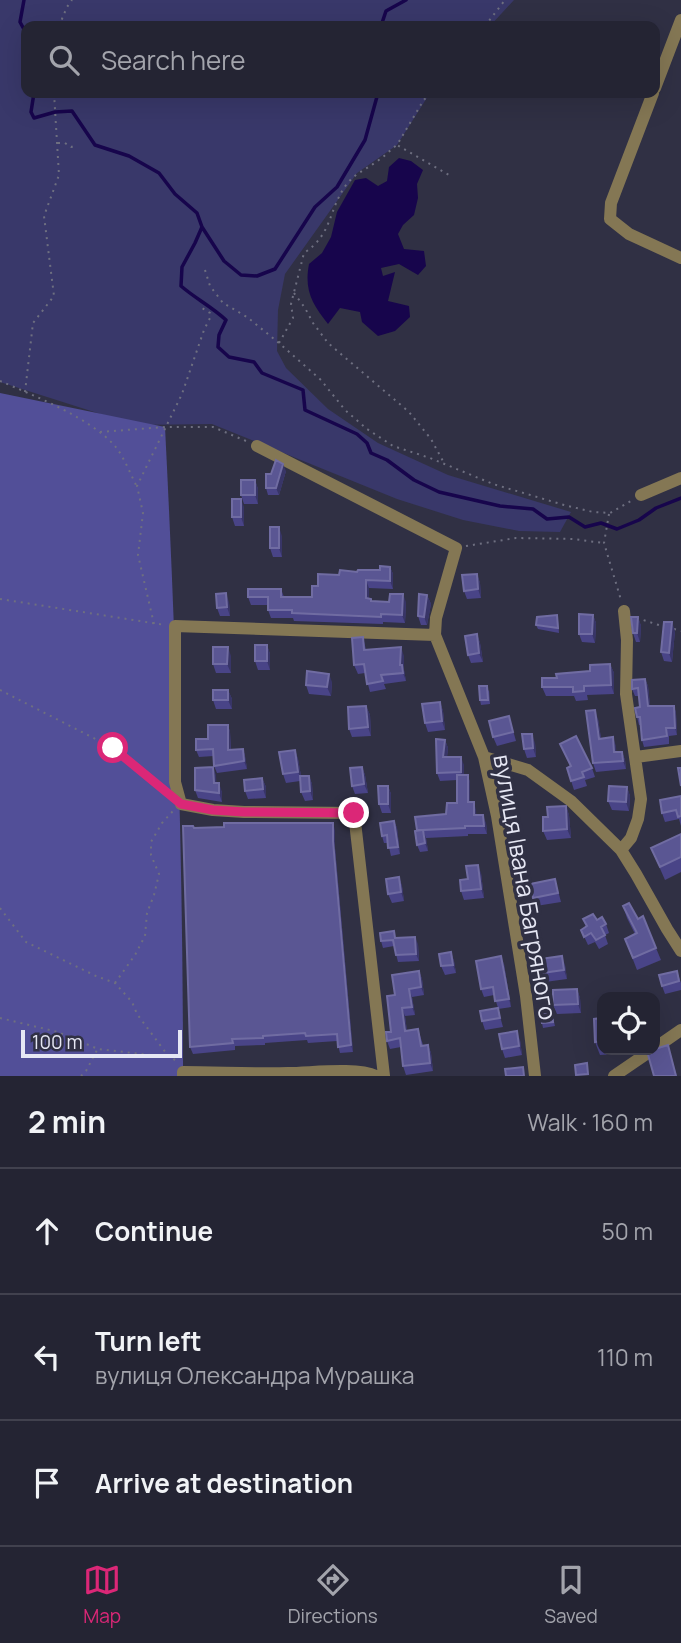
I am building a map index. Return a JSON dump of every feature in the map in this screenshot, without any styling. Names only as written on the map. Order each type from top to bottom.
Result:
[{"type":"street","points":[[660,75],[681,20]]},
{"type":"street","points":[[651,98],[611,203],[610,219],[629,234],[681,258]]},
{"type":"street","points":[[257,446],[456,548],[436,618],[435,635],[175,626],[175,782],[181,804],[244,812],[354,813],[384,1076]]},
{"type":"street","points":[[642,495],[681,478]]},
{"type":"street","points":[[621,850],[631,838],[641,799],[626,694],[627,640],[624,611]]},
{"type":"street","name":"вулиця Івана Багряного","points":[[435,635],[484,757],[497,816],[526,996],[535,1076]]},
{"type":"street","points":[[636,757],[681,751]]},
{"type":"street","points":[[484,757],[528,770],[571,801],[621,850],[681,951]]},
{"type":"street","points":[[660,1044],[681,1030]]},
{"type":"street","points":[[614,1076],[644,1055]]},
{"type":"street","points":[[183,1074],[354,1072],[376,1076]]},
{"type":"path","points":[[61,21],[72,0]]},
{"type":"path","points":[[489,21],[505,0]]},
{"type":"path","points":[[25,392],[33,323],[54,296],[44,216],[59,175],[54,98]]},
{"type":"path","points":[[279,343],[293,318],[291,304],[304,253],[312,248],[328,228],[335,205],[346,185],[357,173],[397,145],[425,98]]},
{"type":"path","points":[[57,143],[71,147],[77,145]]},
{"type":"path","points":[[397,145],[449,175]]},
{"type":"path","points":[[71,147],[71,153]]},
{"type":"path","points":[[205,270],[210,286],[223,303],[247,317],[279,343],[321,380],[345,410],[393,446],[493,484],[593,512],[610,513],[642,495]]},
{"type":"path","points":[[294,292],[328,343],[409,412],[431,439],[444,464]]},
{"type":"path","points":[[137,486],[182,394],[210,318],[210,313],[202,308]]},
{"type":"path","points":[[0,381],[61,408],[99,432],[116,447],[137,486],[143,513],[138,555],[154,624]]},
{"type":"path","points":[[99,432],[165,427],[213,427],[257,446]]},
{"type":"path","points":[[610,513],[604,543],[624,611],[630,616],[681,631]]},
{"type":"path","points":[[456,548],[516,538],[573,539],[604,543]]},
{"type":"path","points":[[0,599],[175,626]]},
{"type":"path","points":[[0,690],[113,748],[181,804],[162,823],[150,842],[151,855],[159,874],[155,895],[147,913],[145,936],[115,983]]},
{"type":"path","points":[[0,908],[26,942],[115,983],[132,1002],[137,1014],[169,1057]]},
{"type":"path","points":[[0,1018],[58,1032],[97,1049],[173,1058],[183,1074]]},
{"type":"path","points":[[81,1076],[97,1049]]},
{"type":"shaded area","points":[[0,0],[514,0],[495,21],[21,21],[21,98],[427,98],[397,145],[357,173],[285,274],[278,310],[277,351],[286,368],[328,409],[378,443],[448,475],[571,512],[560,532],[519,531],[463,520],[397,499],[212,424],[135,425],[0,382]]},
{"type":"shaded area","points":[[399,158],[411,161],[423,170],[417,184],[418,198],[414,215],[398,234],[404,249],[424,251],[426,266],[418,275],[399,264],[381,268],[383,276],[395,272],[388,301],[409,306],[410,317],[395,331],[378,336],[362,322],[360,312],[340,308],[328,324],[311,296],[308,282],[309,264],[322,253],[331,237],[337,212],[355,180],[366,178],[378,186],[387,181],[389,167]]},
{"type":"shaded area","points":[[0,393],[165,427],[178,752],[183,1076],[0,1076]]},
{"type":"building","points":[[276,460],[283,464],[276,488],[266,488],[266,474],[271,474]]},
{"type":"building","points":[[241,480],[255,480],[255,495],[241,495]]},
{"type":"building","points":[[232,499],[241,499],[241,517],[232,517]]},
{"type":"building","points":[[270,527],[279,527],[279,548],[270,548]]},
{"type":"building","points":[[380,566],[390,567],[390,581],[366,580],[366,598],[389,602],[390,594],[403,594],[402,615],[381,614],[381,617],[292,613],[292,610],[268,610],[268,597],[248,597],[248,589],[281,589],[281,597],[312,597],[312,586],[318,586],[318,574],[339,575],[340,570],[380,570]]},
{"type":"building","points":[[477,574],[478,589],[464,591],[462,575]]},
{"type":"building","points":[[226,593],[227,607],[217,608],[216,594]]},
{"type":"building","points":[[419,594],[427,595],[424,617],[418,616]]},
{"type":"building","points":[[579,614],[593,615],[592,634],[579,634]]},
{"type":"building","points":[[557,615],[558,628],[536,625],[537,617]]},
{"type":"building","points":[[631,617],[638,617],[637,633],[633,633]]},
{"type":"building","points":[[664,622],[672,622],[669,653],[661,652]]},
{"type":"building","points":[[477,634],[479,653],[468,655],[465,636]]},
{"type":"building","points":[[363,637],[364,650],[401,647],[400,665],[403,673],[381,675],[383,681],[367,684],[364,664],[354,665],[352,638]]},
{"type":"building","points":[[255,645],[267,645],[267,661],[255,661]]},
{"type":"building","points":[[213,647],[228,647],[227,664],[213,664]]},
{"type":"building","points":[[610,664],[611,685],[584,686],[584,691],[573,692],[573,687],[542,687],[542,678],[557,678],[556,674],[590,671],[590,665]]},
{"type":"building","points":[[307,671],[329,674],[327,687],[306,685]]},
{"type":"building","points":[[645,679],[648,706],[674,706],[675,728],[666,728],[667,736],[642,740],[640,717],[637,717],[635,708],[640,707],[638,688],[632,689],[632,680]]},
{"type":"building","points":[[479,686],[487,686],[488,700],[480,700]]},
{"type":"building","points":[[213,690],[228,690],[228,700],[213,700]]},
{"type":"building","points":[[440,702],[442,721],[425,723],[422,704]]},
{"type":"building","points":[[366,706],[368,727],[349,729],[348,707]]},
{"type":"building","points":[[595,710],[599,739],[613,737],[614,752],[622,752],[623,761],[593,763],[586,711]]},
{"type":"building","points":[[509,716],[513,732],[493,737],[489,721]]},
{"type":"building","points":[[208,725],[228,725],[228,750],[243,749],[244,761],[214,766],[213,749],[196,750],[196,739],[208,739]]},
{"type":"building","points":[[522,734],[532,734],[533,748],[524,749]]},
{"type":"building","points":[[576,736],[592,768],[582,772],[584,777],[571,781],[567,768],[571,766],[560,744]]},
{"type":"building","points":[[436,739],[445,740],[443,757],[461,757],[461,772],[437,773]]},
{"type":"building","points":[[295,750],[298,772],[283,774],[279,752]]},
{"type":"building","points":[[213,767],[214,783],[219,783],[219,793],[195,790],[195,768]]},
{"type":"building","points":[[362,767],[364,784],[352,786],[350,768]]},
{"type":"building","points":[[457,775],[468,775],[468,802],[474,802],[474,815],[483,815],[484,826],[423,830],[425,843],[417,845],[415,831],[422,830],[417,830],[415,817],[446,814],[447,803],[457,803]]},
{"type":"building","points":[[300,776],[309,776],[310,791],[301,792]]},
{"type":"building","points":[[262,778],[263,789],[245,791],[244,780]]},
{"type":"building","points":[[378,786],[388,786],[388,804],[379,804]]},
{"type":"building","points":[[609,786],[627,787],[626,802],[608,801]]},
{"type":"building","points":[[681,796],[681,816],[678,817],[676,810],[662,813],[660,800]]},
{"type":"building","points":[[566,806],[567,829],[543,831],[543,817],[548,817],[547,807]]},
{"type":"building","points":[[394,821],[398,847],[388,848],[387,835],[382,836],[380,823]]},
{"type":"building","points":[[224,823],[333,823],[351,1045],[338,1047],[337,1034],[306,1036],[305,1033],[232,1039],[233,1043],[190,1047],[183,826],[224,827]]},
{"type":"building","points":[[681,834],[681,857],[660,867],[651,848]]},
{"type":"building","points":[[478,865],[481,889],[461,891],[460,880],[468,879],[466,866]]},
{"type":"building","points":[[399,877],[401,892],[388,894],[386,879]]},
{"type":"building","points":[[555,879],[558,893],[533,898],[530,884]]},
{"type":"building","points":[[629,903],[638,919],[643,916],[656,948],[633,958],[625,939],[637,933],[623,906]]},
{"type":"building","points":[[593,914],[597,920],[602,917],[606,924],[601,927],[605,935],[596,940],[591,933],[584,937],[581,930],[587,926],[583,919]]},
{"type":"building","points":[[394,931],[395,938],[415,937],[416,954],[396,955],[393,940],[381,941],[380,933]]},
{"type":"building","points":[[451,952],[453,965],[441,966],[439,954]]},
{"type":"building","points":[[501,956],[509,999],[495,1001],[493,987],[481,989],[476,961]]},
{"type":"building","points":[[562,956],[564,970],[542,973],[540,959]]},
{"type":"building","points":[[419,971],[421,987],[409,989],[412,1007],[402,1008],[405,1031],[418,1029],[421,1046],[428,1045],[430,1063],[403,1066],[400,1038],[387,1041],[386,1032],[391,1032],[387,996],[395,995],[392,975]]},
{"type":"building","points":[[677,971],[679,981],[662,986],[659,975]]},
{"type":"building","points":[[577,989],[578,1004],[553,1005],[553,990]]},
{"type":"building","points":[[498,1008],[500,1018],[482,1021],[480,1011]]},
{"type":"building","points":[[552,1013],[553,1022],[542,1023],[541,1015]]},
{"type":"building","points":[[594,1019],[597,1019],[595,1042]]},
{"type":"building","points":[[517,1031],[519,1046],[502,1049],[499,1034]]},
{"type":"building","points":[[668,1045],[676,1076],[654,1076],[648,1055],[660,1055],[660,1047]]},
{"type":"building","points":[[587,1063],[588,1074],[576,1075],[575,1065]]},
{"type":"building","points":[[523,1067],[524,1076],[506,1076],[505,1069]]},
{"type":"waterway","points":[[21,24],[24,0]]},
{"type":"waterway","points":[[383,21],[386,11],[406,0]]},
{"type":"waterway","points":[[33,98],[31,112],[34,118],[72,111],[95,145],[129,156],[159,173],[175,194],[197,213],[202,227],[182,267],[181,286],[226,320],[219,335],[218,347],[229,357],[254,362],[262,373],[303,390],[305,410],[357,434],[367,443],[371,453],[387,460],[414,480],[439,492],[500,506],[533,509],[547,519],[569,517],[585,527],[601,523],[617,529],[681,498]]},
{"type":"waterway","points":[[202,227],[224,261],[241,275],[257,276],[275,269],[315,207],[337,187],[365,140],[377,98]]},
{"type":"route","points":[[113,748],[181,804],[244,812],[354,813]]}]
